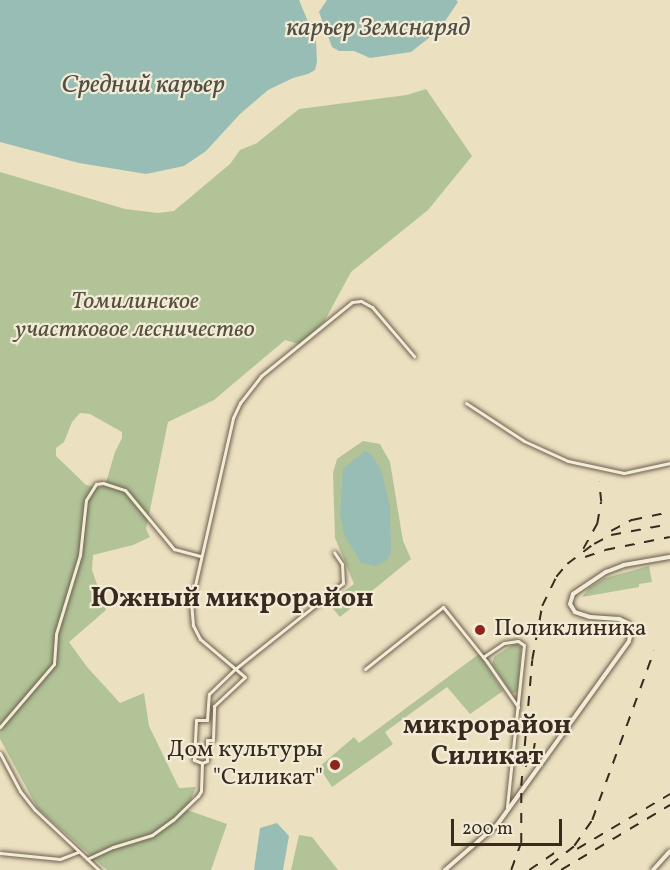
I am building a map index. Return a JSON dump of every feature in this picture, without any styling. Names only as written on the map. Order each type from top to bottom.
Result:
[{"type":"street","points":[[334,552],[342,564],[343,583],[235,669],[209,694],[207,720],[196,720],[194,760],[202,763],[207,761],[207,740],[213,740],[214,706],[244,677],[235,669],[211,652],[196,634],[191,603],[233,418],[240,403],[261,376],[349,303],[356,301],[372,307],[414,356]]},
{"type":"street","points":[[466,403],[532,446],[568,461],[624,473],[670,463]]},
{"type":"street","points":[[0,727],[54,664],[56,634],[80,555],[86,500],[96,484],[104,483],[125,490],[174,549],[201,556]]},
{"type":"street","points":[[445,870],[490,832],[631,636],[630,627],[623,620],[590,617],[573,610],[569,602],[573,594],[606,572],[624,565],[670,557]]},
{"type":"street","points":[[365,669],[443,607],[483,657],[518,707]]},
{"type":"street","points":[[483,657],[504,643],[518,641],[524,645],[507,808]]},
{"type":"street","points":[[0,753],[20,791],[34,810],[99,870]]},
{"type":"street","points":[[87,859],[113,847],[152,835],[173,820],[201,791],[202,763]]},
{"type":"street","points":[[653,870],[670,851]]},
{"type":"street","points":[[0,853],[60,859],[79,852]]},
{"type":"green space","name":"Томилинское участковое лесничество","points":[[426,89],[472,156],[428,210],[351,272],[324,322],[299,344],[285,340],[214,400],[168,422],[146,529],[150,537],[133,545],[93,555],[92,570],[106,610],[69,642],[87,667],[120,703],[144,693],[149,726],[179,788],[196,787],[187,810],[227,824],[211,870],[107,870],[38,809],[0,739],[0,172],[125,209],[158,213],[174,211],[230,164],[240,150],[257,143],[299,109],[407,95]],"holes":[[[80,413],[90,414],[122,432],[122,438],[107,479],[104,486],[98,488],[86,485],[56,456],[56,448],[64,442],[72,422]]]},
{"type":"green space","points":[[363,441],[380,444],[390,462],[403,541],[411,559],[340,617],[328,603],[354,584],[335,538],[333,473],[337,459]]},
{"type":"green space","points":[[649,566],[652,582],[639,584],[639,587],[582,597],[589,588],[605,578]]},
{"type":"green space","points":[[516,643],[521,648],[518,691],[512,694],[492,664],[494,657]]},
{"type":"green space","points":[[479,654],[503,691],[470,714],[447,687],[385,732],[393,744],[332,787],[319,767],[354,737],[359,743]]},
{"type":"green space","points":[[299,835],[312,837],[338,870],[291,870]]},
{"type":"water","name":"Средний карьер","points":[[0,0],[299,0],[316,41],[317,62],[315,70],[308,74],[293,78],[268,90],[240,114],[206,151],[184,166],[146,174],[79,163],[0,142]]},
{"type":"water","name":"карьер Земснаряд","points":[[327,0],[456,0],[458,2],[439,30],[411,52],[370,58],[354,51],[339,51],[332,47],[319,12]]},
{"type":"water","points":[[365,451],[371,454],[381,470],[390,506],[391,553],[387,560],[376,566],[361,563],[344,534],[340,514],[343,469]]},
{"type":"water","points":[[277,823],[289,836],[283,870],[254,870],[260,828]]},
{"type":"railway","points":[[583,549],[597,524],[601,502],[599,482]]},
{"type":"railway","points":[[611,531],[632,520],[670,512]]},
{"type":"railway","points":[[511,870],[521,843],[521,786],[532,660],[542,606],[556,577],[567,564],[594,544],[611,535],[670,524]]},
{"type":"railway","points":[[585,557],[605,550],[670,537]]},
{"type":"railway","points":[[550,865],[574,846],[592,820],[654,651]]},
{"type":"railway","points":[[525,767],[533,753],[538,721]]},
{"type":"railway","points":[[577,849],[670,794]]},
{"type":"railway","points":[[561,870],[670,805]]},
{"type":"railway","points":[[529,870],[556,852]]},
{"type":"place","name":"Поликлиника","points":[[480,630]]},
{"type":"place","name":"Дом культуры \"Силикат\"","points":[[335,765]]},
{"type":"district","name":"Южный микрорайон","points":[[232,600]]},
{"type":"district","name":"микрорайон Силикат","points":[[487,742]]}]
